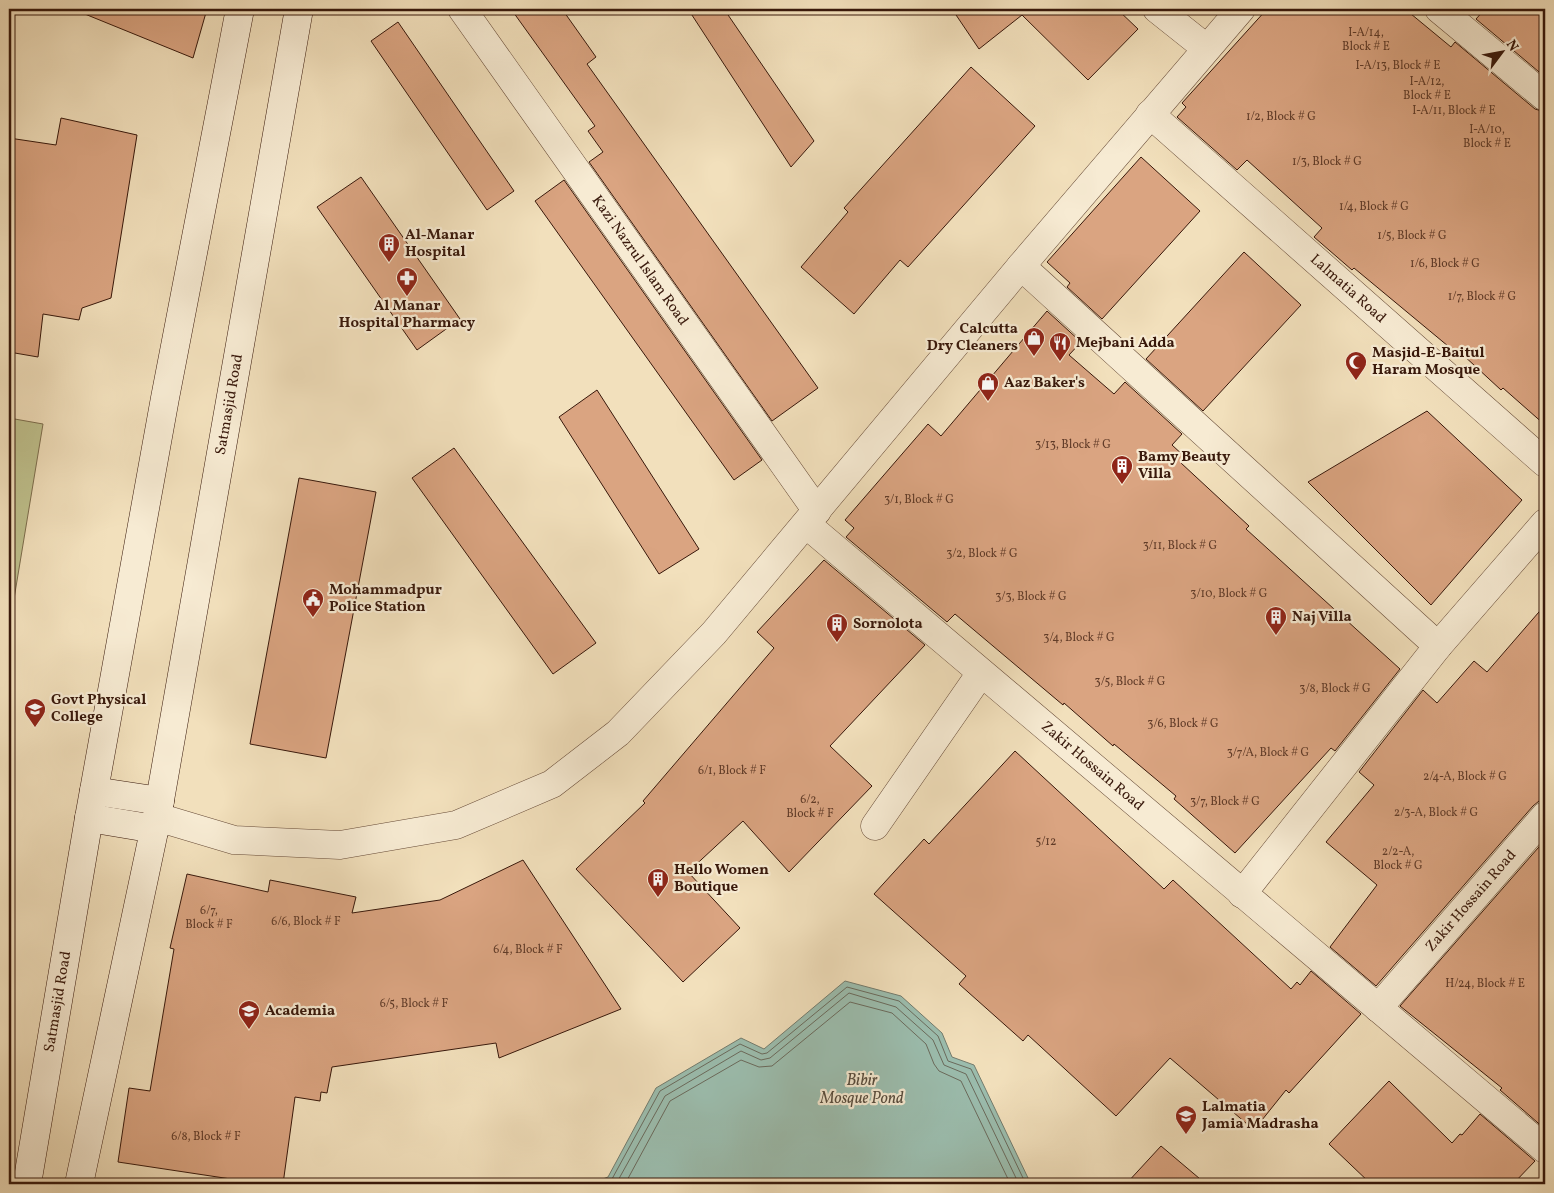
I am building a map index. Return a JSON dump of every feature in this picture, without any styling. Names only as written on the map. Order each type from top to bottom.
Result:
[{"type":"street","name":"Satmasjid Road","points":[[27,1184],[89,818],[165,398],[240,9]]},
{"type":"street","name":"Satmasjid Road","points":[[80,1184],[157,816],[299,9]]},
{"type":"street","name":"Kazi Nazrul Islam Road","points":[[462,9],[812,518]]},
{"type":"street","points":[[1157,9],[1206,48]]},
{"type":"street","points":[[94,792],[157,816],[234,840],[340,845],[456,825],[552,784],[618,732],[714,633],[1021,266],[1241,9]]},
{"type":"street","points":[[1439,9],[1545,97]]},
{"type":"street","name":"Lalmatia Road","points":[[1150,114],[1545,463]]},
{"type":"street","points":[[1021,266],[1438,646]]},
{"type":"street","name":"Zakir Hossain Road","points":[[812,518],[981,673],[1545,1149]]},
{"type":"street","points":[[1242,894],[1438,646],[1545,523]]},
{"type":"street","points":[[875,826],[981,673]]},
{"type":"street","points":[[89,818],[157,816]]},
{"type":"street","name":"Zakir Hossain Road","points":[[1378,1008],[1545,816]]},
{"type":"green space","points":[[9,418],[43,424],[9,629]]},
{"type":"water","name":"Bibir Mosque Pond","points":[[845,981],[901,996],[942,1033],[952,1057],[974,1065],[1029,1180],[1026,1184],[590,1184],[608,1177],[656,1088],[741,1038],[764,1049]]},
{"type":"building","points":[[75,9],[207,9],[193,58]]},
{"type":"building","points":[[511,9],[562,9],[596,57],[587,64],[818,388],[772,421],[589,162],[603,152],[588,131],[595,126]]},
{"type":"building","points":[[688,9],[724,9],[814,141],[791,167]]},
{"type":"building","points":[[952,9],[1117,9],[1138,29],[1088,80],[1022,15],[979,49]]},
{"type":"building","points":[[1267,9],[1405,9],[1451,47],[1455,42],[1535,109],[1545,112],[1545,425],[1503,388],[1501,390],[1462,354],[1460,356],[1354,268],[1352,270],[1314,237],[1322,228],[1247,160],[1237,170],[1177,117],[1186,107],[1182,103]]},
{"type":"building","points":[[1485,9],[1545,9],[1545,77],[1476,19]]},
{"type":"building","points":[[398,22],[514,191],[487,210],[371,41]]},
{"type":"building","points":[[971,67],[1035,126],[908,267],[900,260],[854,314],[801,267],[848,212],[844,208]]},
{"type":"building","points":[[61,118],[137,135],[111,298],[82,308],[79,320],[43,314],[38,357],[9,352],[9,138],[56,145]]},
{"type":"building","points":[[1141,157],[1200,211],[1102,319],[1067,287],[1070,283],[1047,262]]},
{"type":"building","name":"Al-Manar Hospital","points":[[361,177],[460,319],[417,350],[317,207]]},
{"type":"building","points":[[564,180],[762,460],[734,480],[535,201]]},
{"type":"building","points":[[1244,252],[1301,305],[1203,411],[1146,359]]},
{"type":"building","points":[[1047,311],[1081,342],[1069,355],[1114,394],[1125,382],[1182,434],[1172,445],[1185,457],[1181,463],[1249,526],[1246,529],[1400,669],[1335,751],[1331,748],[1235,853],[1174,799],[1176,796],[1114,744],[1113,746],[1064,703],[1063,705],[955,614],[947,622],[846,537],[854,528],[845,520],[928,424],[941,436]]},
{"type":"building","points":[[597,390],[699,549],[659,574],[559,417]]},
{"type":"building","points":[[1427,411],[1522,500],[1431,605],[1308,482]]},
{"type":"building","points":[[454,448],[596,643],[553,674],[412,478]]},
{"type":"building","name":"Mohammadpur Police Station","points":[[299,478],[376,492],[326,758],[250,744]]},
{"type":"building","points":[[824,560],[925,645],[830,746],[872,786],[789,872],[743,821],[688,872],[740,928],[683,982],[576,869],[645,803],[643,801],[774,648],[757,632]]},
{"type":"building","points":[[1545,605],[1545,801],[1539,801],[1533,806],[1376,986],[1330,947],[1377,885],[1326,842],[1374,785],[1359,772],[1423,690],[1437,703],[1474,661],[1487,672]]},
{"type":"building","points":[[1015,751],[1164,889],[1173,880],[1291,989],[1297,982],[1300,985],[1311,971],[1361,1014],[1289,1093],[1286,1090],[1254,1130],[1170,1058],[1116,1116],[1028,1035],[1023,1041],[959,984],[966,976],[874,894],[924,839],[929,844]]},
{"type":"building","points":[[1545,840],[1545,1129],[1500,1090],[1502,1088],[1400,1006]]},
{"type":"building","points":[[523,860],[621,1009],[499,1058],[496,1043],[332,1067],[327,1093],[321,1092],[320,1101],[295,1097],[283,1184],[264,1184],[118,1162],[129,1088],[150,1091],[174,949],[170,948],[187,874],[268,892],[270,880],[356,897],[352,913],[440,900]]},
{"type":"building","points":[[1389,1081],[1452,1143],[1460,1134],[1462,1135],[1480,1114],[1535,1161],[1513,1184],[1371,1184],[1329,1144]]},
{"type":"building","name":"Lalmatia Jamia Madrasha","points":[[1161,1146],[1206,1184],[1126,1184]]},
{"type":"place","name":"Al-Manar Hospital","points":[[389,263]]},
{"type":"place","name":"Al Manar Hospital Pharmacy","points":[[407,297]]},
{"type":"place","name":"Calcutta Dry Cleaners","points":[[1034,357]]},
{"type":"place","name":"Mejbani Adda","points":[[1060,362]]},
{"type":"place","name":"Masjid-E-Baitul Haram Mosque","points":[[1356,381]]},
{"type":"place","name":"Aaz Baker's","points":[[988,402]]},
{"type":"place","name":"Bamy Beauty Villa","points":[[1122,485]]},
{"type":"place","name":"Mohammadpur Police Station","points":[[313,618]]},
{"type":"place","name":"Naj Villa","points":[[1276,636]]},
{"type":"place","name":"Sornolota","points":[[837,643]]},
{"type":"place","name":"Govt Physical College","points":[[35,728]]},
{"type":"place","name":"Hello Women Boutique","points":[[658,898]]},
{"type":"place","name":"Academia","points":[[249,1030]]},
{"type":"place","name":"Lalmatia Jamia Madrasha","points":[[1186,1135]]}]
